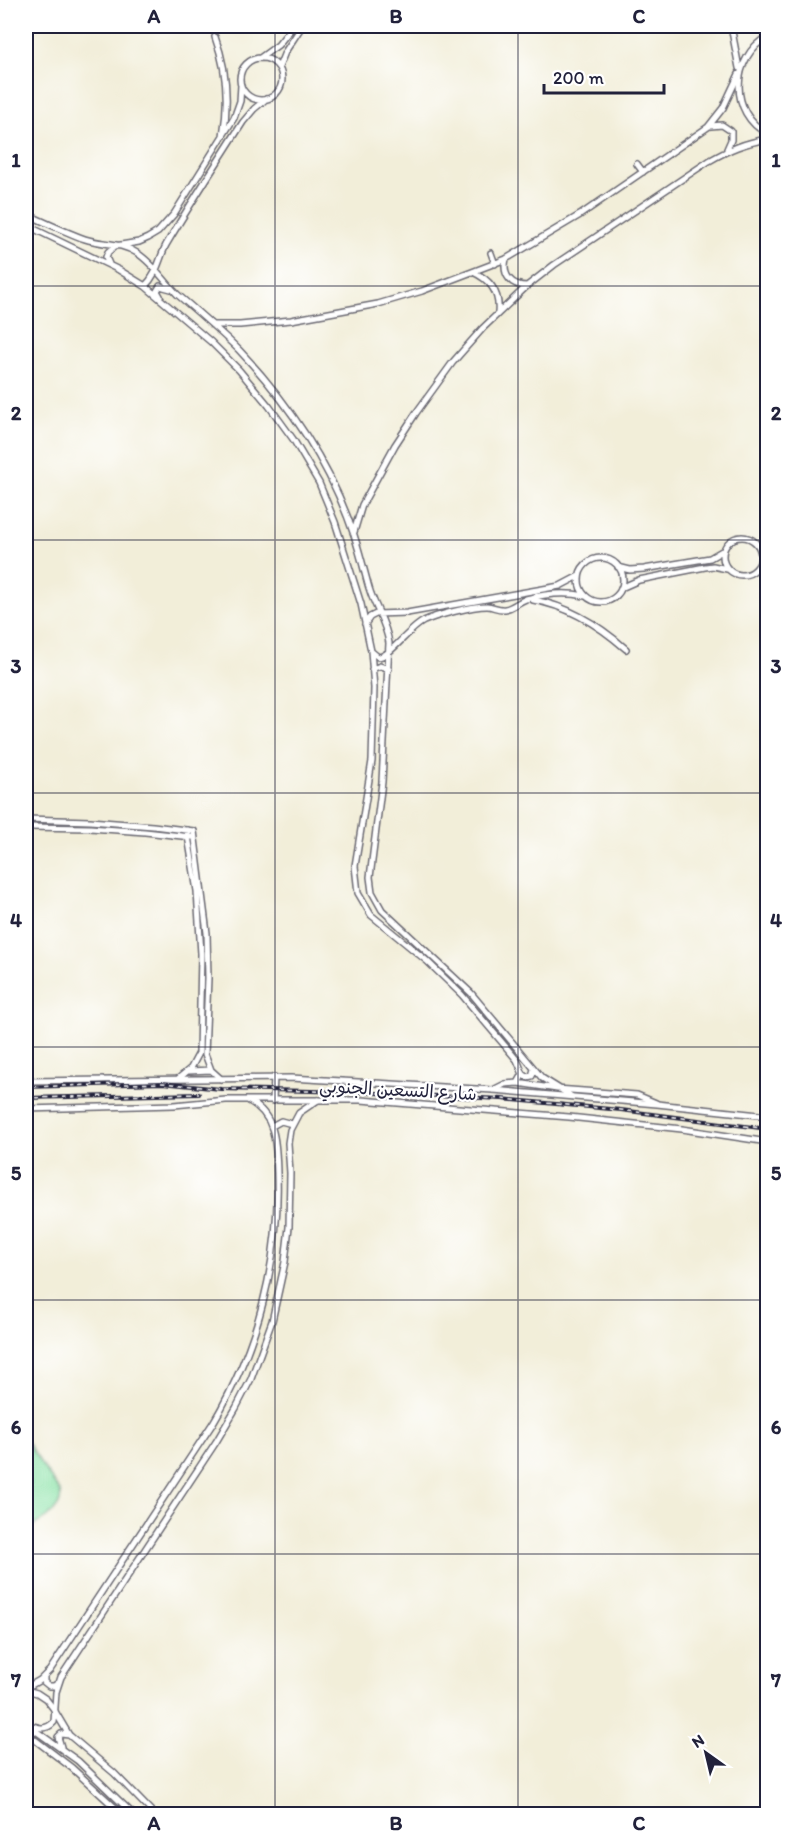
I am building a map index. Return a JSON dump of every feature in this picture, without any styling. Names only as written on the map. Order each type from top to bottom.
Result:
[{"type":"street","points":[[260,58],[274,48],[293,26]]},
{"type":"street","points":[[279,67],[302,26]]},
{"type":"street","points":[[731,26],[740,73],[738,87],[740,100],[753,123],[768,136]]},
{"type":"street","points":[[708,128],[723,108],[748,53],[768,36]]},
{"type":"street","points":[[215,37],[225,80],[226,115],[222,139]]},
{"type":"street","points":[[274,48],[278,54],[284,55]]},
{"type":"street","points":[[26,214],[96,242],[120,244],[139,242],[158,232],[174,214],[234,118],[245,109],[275,95],[281,87],[283,80],[279,67],[271,60],[255,58],[245,66],[240,77],[245,109],[165,248],[152,279],[145,286]]},
{"type":"street","points":[[241,85],[251,97],[258,100],[266,99]]},
{"type":"street","points":[[212,325],[291,320],[353,309],[411,294],[506,259],[580,215],[708,128],[718,124],[731,131],[731,140],[726,151]]},
{"type":"street","points":[[353,534],[359,512],[370,490],[416,413],[467,345],[498,313],[527,286],[567,256],[726,151],[768,136]]},
{"type":"street","points":[[636,164],[643,172]]},
{"type":"street","points":[[174,214],[176,218],[182,219]]},
{"type":"street","points":[[26,225],[95,252],[109,264],[145,286],[212,342],[269,406],[319,483],[335,522],[361,604],[371,651],[374,688],[372,761],[355,866],[359,896],[371,915],[427,961],[462,995],[518,1060],[523,1074],[530,1077],[534,1074],[534,1069]]},
{"type":"street","points":[[95,252],[96,242]]},
{"type":"street","points":[[109,264],[108,252],[120,244]]},
{"type":"street","points":[[120,244],[138,253],[172,289],[239,351],[285,405],[323,466],[353,534],[374,601],[386,624],[389,652],[382,782],[370,882],[379,906],[464,986],[542,1078],[572,1097]]},
{"type":"street","points":[[491,253],[495,264]]},
{"type":"street","points":[[506,259],[505,271],[511,281],[516,285],[527,286]]},
{"type":"street","points":[[473,272],[485,278],[494,288],[498,300],[498,313]]},
{"type":"street","points":[[165,303],[157,293],[157,289],[161,286],[172,289]]},
{"type":"street","points":[[617,566],[622,574],[621,588],[614,598],[606,602],[592,601],[585,596],[579,585],[579,576],[583,568],[593,560],[606,559],[630,570],[644,569],[710,558],[723,549],[730,540],[738,537],[751,538],[764,556],[749,574],[738,575],[713,566],[639,580],[621,588]]},
{"type":"street","points":[[759,547],[768,545]]},
{"type":"street","points":[[723,549],[722,558],[728,570]]},
{"type":"street","points":[[365,624],[373,615],[380,613],[407,613],[560,586],[579,576]]},
{"type":"street","points":[[371,651],[378,657],[385,657],[412,629],[430,618],[483,607],[506,609],[528,599],[566,594],[585,596]]},
{"type":"street","points":[[528,599],[558,606],[576,614],[602,629],[626,649]]},
{"type":"street","points":[[361,604],[374,601]]},
{"type":"street","points":[[372,669],[380,666],[389,669]]},
{"type":"street","points":[[26,819],[194,831],[207,933],[205,1054],[211,1070],[220,1079]]},
{"type":"street","points":[[26,827],[90,824],[196,838]]},
{"type":"street","points":[[179,1078],[189,1071],[199,1053],[201,977],[196,891],[187,830]]},
{"type":"street","points":[[396,935],[402,928]]},
{"type":"street","points":[[189,1071],[211,1070]]},
{"type":"street","points":[[518,1083],[523,1074]]},
{"type":"street","points":[[273,1101],[274,1077]]},
{"type":"street","name":"شارع التسعين الجنوبي","points":[[26,1081],[274,1077],[493,1090],[768,1116]]},
{"type":"street","points":[[493,1090],[505,1084],[518,1083],[558,1089],[637,1095],[657,1104]]},
{"type":"street","name":"شارع التسعين الجنوبي","points":[[26,1109],[174,1105],[226,1100],[361,1100],[569,1117],[682,1129],[768,1142]]},
{"type":"street","points":[[44,1677],[45,1684],[49,1686],[58,1683],[231,1418],[251,1379],[263,1350],[280,1290],[285,1262],[290,1199],[288,1143],[292,1124],[304,1109],[318,1100]]},
{"type":"street","points":[[26,1689],[44,1677],[174,1485],[224,1406],[251,1344],[272,1261],[277,1188],[275,1138],[272,1126],[265,1112],[249,1101]]},
{"type":"street","points":[[272,1126],[281,1121],[292,1124]]},
{"type":"street","points":[[272,1261],[278,1266],[285,1262]]},
{"type":"street","points":[[267,1286],[271,1283],[275,1284],[280,1290]]},
{"type":"street","points":[[26,1724],[47,1728],[54,1722],[58,1683]]},
{"type":"street","points":[[26,1689],[46,1699],[69,1735],[114,1773],[154,1815]]},
{"type":"street","points":[[26,1724],[61,1748],[133,1815]]},
{"type":"street","points":[[26,1733],[72,1768],[122,1815]]},
{"type":"street","points":[[61,1748],[58,1737],[61,1734],[69,1735]]},
{"type":"street","points":[[116,1808],[121,1802]]},
{"type":"green space","points":[[26,1441],[60,1492],[61,1499],[50,1515],[26,1531]]},
{"type":"railway","points":[[26,1087],[162,1083],[221,1089],[502,1099],[621,1110],[768,1129]]},
{"type":"railway","points":[[26,1098],[199,1094]]}]
